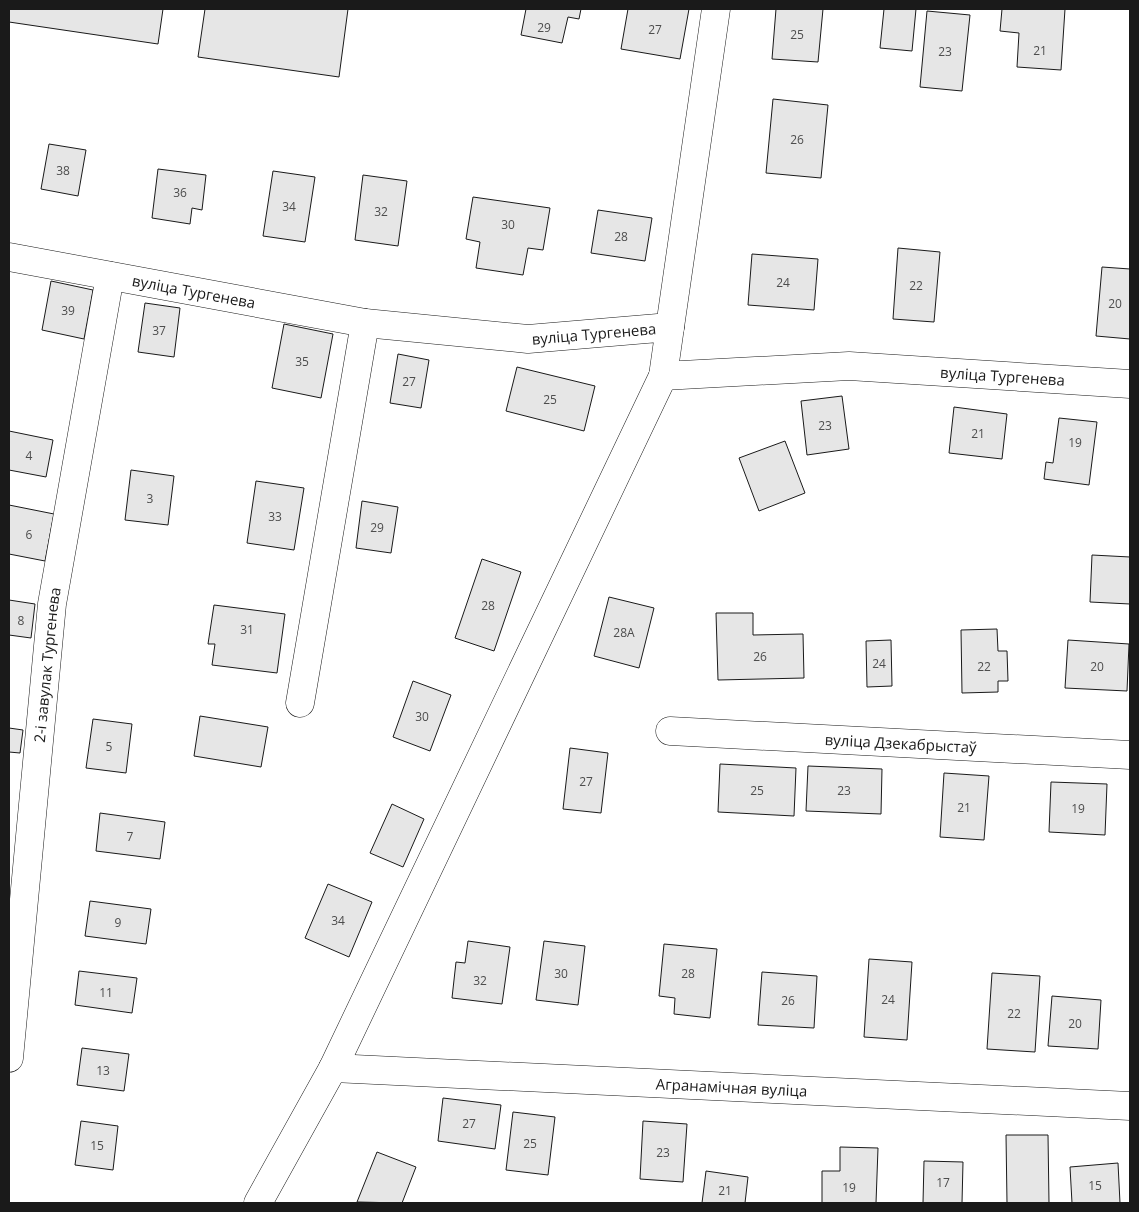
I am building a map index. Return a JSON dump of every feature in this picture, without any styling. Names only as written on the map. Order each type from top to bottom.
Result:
[{"type":"street","points":[[670,327],[716,9]]},
{"type":"street","name":"вуліца Тургенева","points":[[9,257],[365,323],[528,339],[670,327],[662,376],[850,366],[1130,384]]},
{"type":"street","name":"2-і завулак Тургенева","points":[[9,1058],[52,604],[110,276]]},
{"type":"street","points":[[300,703],[365,323]]},
{"type":"street","points":[[258,1203],[333,1068],[662,376]]},
{"type":"street","name":"вуліца Дзекабрыстаў","points":[[670,731],[1130,755]]},
{"type":"street","name":"Агранамічная вуліца","points":[[333,1068],[1130,1106]]},
{"type":"building","points":[[9,9],[163,9],[158,44],[9,22]]},
{"type":"building","points":[[205,9],[348,9],[339,77],[198,57]]},
{"type":"building","points":[[526,9],[581,9],[579,19],[568,17],[562,43],[521,35]]},
{"type":"building","points":[[628,9],[689,9],[680,59],[621,49]]},
{"type":"building","points":[[776,9],[823,9],[818,62],[772,59]]},
{"type":"building","points":[[884,9],[916,9],[912,51],[880,48]]},
{"type":"building","points":[[1002,9],[1065,9],[1061,70],[1017,67],[1019,33],[1000,31]]},
{"type":"building","points":[[927,11],[970,15],[962,91],[920,87]]},
{"type":"building","points":[[773,99],[828,105],[821,178],[766,173]]},
{"type":"building","points":[[49,144],[86,150],[78,196],[41,189]]},
{"type":"building","points":[[158,169],[206,175],[202,210],[192,208],[190,224],[152,218]]},
{"type":"building","points":[[273,171],[315,177],[305,242],[263,236]]},
{"type":"building","points":[[363,175],[407,181],[398,246],[355,240]]},
{"type":"building","points":[[473,197],[550,208],[543,250],[528,248],[523,275],[476,268],[480,242],[466,239]]},
{"type":"building","points":[[598,210],[652,218],[645,261],[591,253]]},
{"type":"building","points":[[898,248],[940,252],[934,322],[893,319]]},
{"type":"building","points":[[752,254],[818,259],[814,310],[748,305]]},
{"type":"building","points":[[1102,267],[1130,269],[1130,339],[1096,336]]},
{"type":"building","points":[[51,281],[93,290],[84,339],[42,330]]},
{"type":"building","points":[[145,303],[180,308],[174,357],[138,352]]},
{"type":"building","points":[[284,324],[333,334],[321,398],[272,388]]},
{"type":"building","points":[[398,354],[429,360],[421,408],[390,403]]},
{"type":"building","points":[[517,367],[595,386],[584,431],[506,411]]},
{"type":"building","points":[[842,396],[849,449],[807,455],[801,401]]},
{"type":"building","points":[[954,407],[1007,414],[1002,459],[949,453]]},
{"type":"building","points":[[1059,418],[1097,422],[1089,485],[1044,479],[1046,462],[1053,463]]},
{"type":"building","points":[[9,431],[53,440],[46,477],[9,470]]},
{"type":"building","points":[[785,441],[805,493],[759,511],[739,458]]},
{"type":"building","points":[[131,470],[174,476],[168,525],[125,520]]},
{"type":"building","points":[[256,481],[304,488],[294,550],[247,543]]},
{"type":"building","points":[[362,501],[398,507],[391,553],[356,548]]},
{"type":"building","points":[[9,505],[54,514],[45,561],[9,554]]},
{"type":"building","points":[[1092,555],[1130,557],[1130,604],[1090,602]]},
{"type":"building","points":[[482,559],[521,572],[494,651],[455,638]]},
{"type":"building","points":[[609,597],[654,608],[639,668],[594,656]]},
{"type":"building","points":[[9,600],[35,604],[31,638],[9,635]]},
{"type":"building","points":[[214,605],[285,614],[277,673],[212,665],[215,644],[208,644]]},
{"type":"building","points":[[716,613],[753,613],[753,635],[803,634],[804,678],[718,680]]},
{"type":"building","points":[[997,629],[998,651],[1007,651],[1008,681],[998,681],[998,692],[962,693],[961,630]]},
{"type":"building","points":[[891,640],[892,686],[867,687],[866,641]]},
{"type":"building","points":[[1068,640],[1129,644],[1127,691],[1065,688]]},
{"type":"building","points":[[413,681],[451,695],[430,751],[393,737]]},
{"type":"building","points":[[200,716],[268,727],[261,767],[194,756]]},
{"type":"building","points":[[93,719],[132,724],[126,773],[86,768]]},
{"type":"building","points":[[9,728],[23,730],[20,753],[9,752]]},
{"type":"building","points":[[570,748],[608,753],[601,813],[563,809]]},
{"type":"building","points":[[720,764],[796,768],[794,816],[718,812]]},
{"type":"building","points":[[808,766],[882,769],[881,814],[806,811]]},
{"type":"building","points":[[944,773],[989,776],[984,840],[940,837]]},
{"type":"building","points":[[1051,782],[1107,784],[1105,835],[1049,832]]},
{"type":"building","points":[[392,804],[424,819],[403,867],[370,853]]},
{"type":"building","points":[[100,813],[165,822],[160,859],[96,851]]},
{"type":"building","points":[[328,884],[372,902],[349,957],[305,938]]},
{"type":"building","points":[[90,901],[151,909],[146,944],[85,936]]},
{"type":"building","points":[[468,941],[510,947],[502,1004],[452,998],[456,962],[465,963]]},
{"type":"building","points":[[544,941],[585,946],[578,1005],[536,1000]]},
{"type":"building","points":[[664,944],[717,949],[710,1018],[674,1014],[675,998],[659,996]]},
{"type":"building","points":[[869,959],[912,962],[907,1040],[864,1037]]},
{"type":"building","points":[[79,971],[137,978],[132,1013],[75,1005]]},
{"type":"building","points":[[762,972],[817,976],[814,1028],[758,1025]]},
{"type":"building","points":[[992,973],[1040,976],[1035,1052],[987,1049]]},
{"type":"building","points":[[1052,996],[1101,1000],[1098,1049],[1048,1046]]},
{"type":"building","points":[[82,1048],[129,1054],[124,1091],[77,1085]]},
{"type":"building","points":[[443,1098],[501,1105],[495,1149],[438,1141]]},
{"type":"building","points":[[513,1112],[555,1117],[548,1175],[506,1170]]},
{"type":"building","points":[[81,1121],[118,1126],[113,1170],[75,1165]]},
{"type":"building","points":[[643,1121],[687,1124],[683,1182],[640,1179]]},
{"type":"building","points":[[1006,1135],[1048,1135],[1049,1203],[1007,1203]]},
{"type":"building","points":[[840,1147],[878,1148],[876,1203],[822,1203],[822,1171],[840,1171]]},
{"type":"building","points":[[377,1152],[416,1167],[402,1203],[357,1202]]},
{"type":"building","points":[[924,1161],[963,1162],[962,1203],[923,1203]]},
{"type":"building","points":[[1118,1163],[1120,1203],[1072,1203],[1070,1167]]},
{"type":"building","points":[[706,1171],[748,1177],[745,1203],[702,1203]]}]
